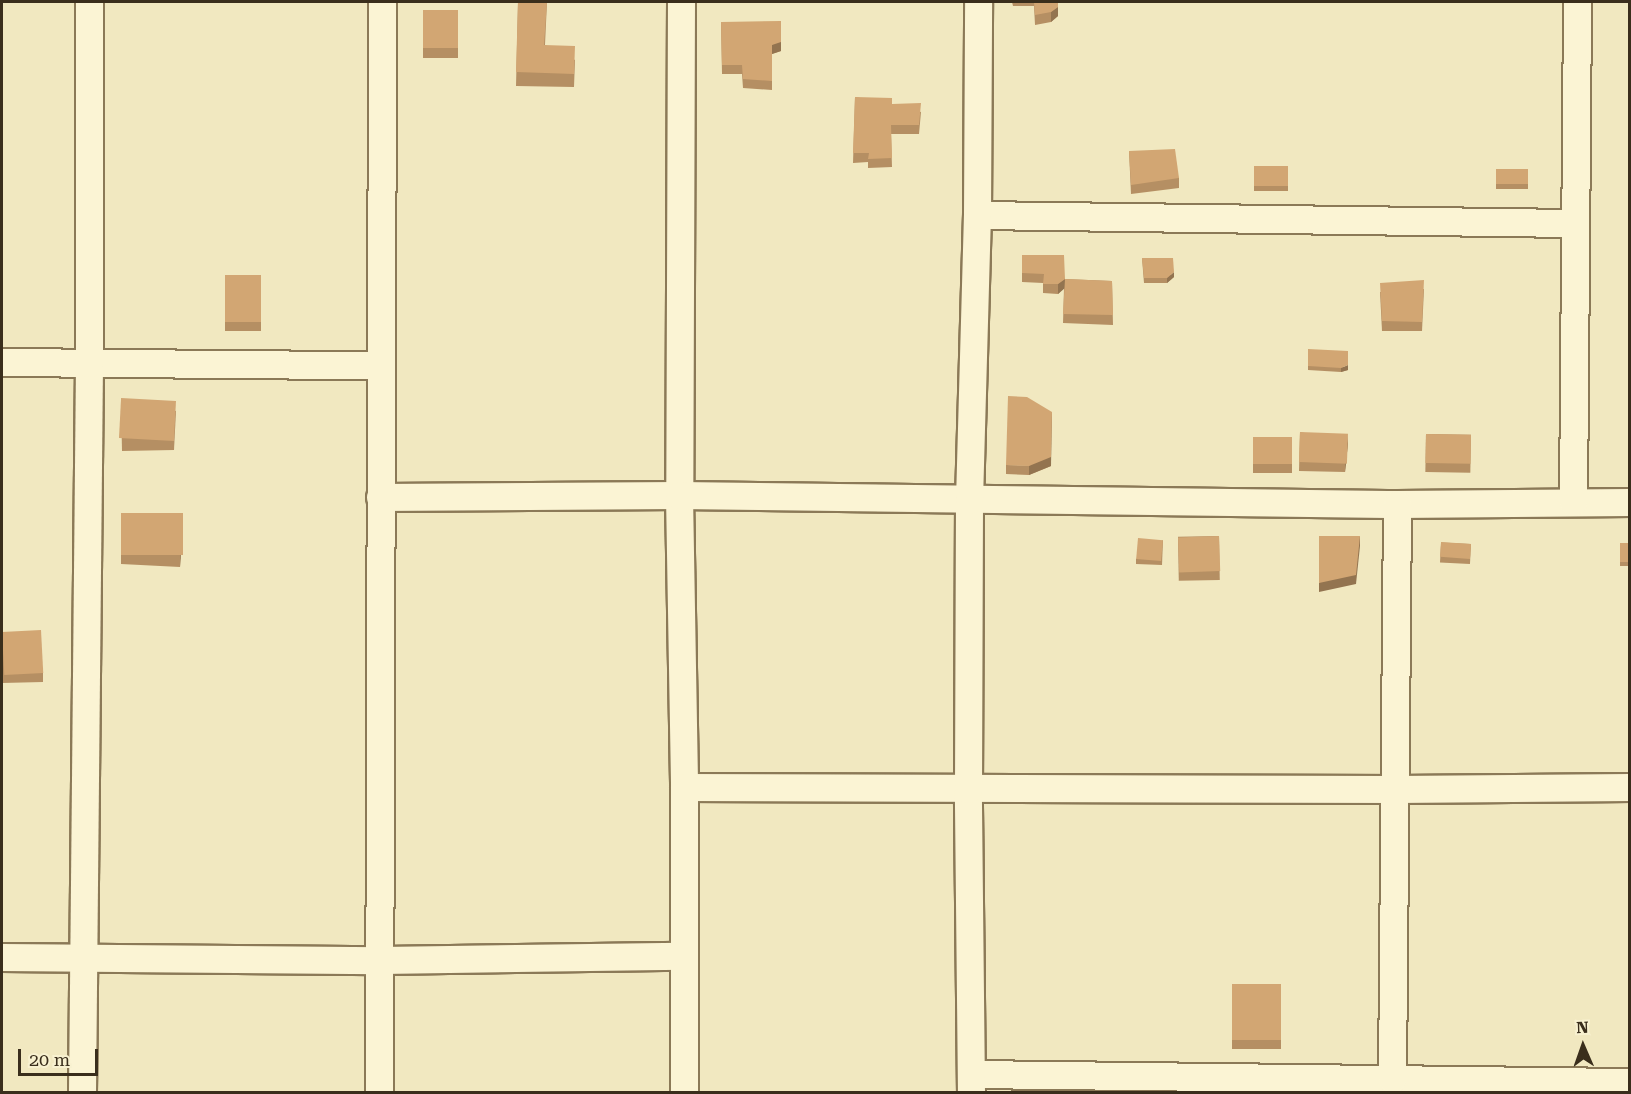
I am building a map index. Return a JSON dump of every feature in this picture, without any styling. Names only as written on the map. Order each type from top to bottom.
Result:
[{"type":"street","points":[[82,1092],[89,363],[89,2]]},
{"type":"street","points":[[379,1092],[382,2]]},
{"type":"street","points":[[681,2],[679,495],[684,788],[682,956],[684,1092]]},
{"type":"street","points":[[978,2],[977,215],[969,500],[968,789],[971,1083],[1392,1079],[1629,1082]]},
{"type":"street","points":[[1573,502],[1577,2]]},
{"type":"street","points":[[977,215],[1575,223]]},
{"type":"street","points":[[2,362],[380,365]]},
{"type":"street","points":[[380,497],[679,495],[1397,504],[1629,502]]},
{"type":"street","points":[[1392,1079],[1397,504]]},
{"type":"street","points":[[684,788],[1629,787]]},
{"type":"street","points":[[2,957],[381,960],[682,956]]},
{"type":"building","points":[[518,2],[547,2],[544,45],[575,46],[574,74],[516,72]]},
{"type":"building","points":[[1034,2],[1058,2],[1058,7],[1051,12],[1035,15]]},
{"type":"building","points":[[423,10],[458,10],[458,48],[423,48]]},
{"type":"building","points":[[781,21],[781,42],[772,45],[772,81],[743,79],[742,65],[722,65],[721,22]]},
{"type":"building","points":[[855,97],[892,98],[892,104],[921,103],[919,125],[891,125],[892,158],[868,159],[869,153],[853,153]]},
{"type":"building","points":[[1175,149],[1179,178],[1131,185],[1129,151]]},
{"type":"building","points":[[1254,166],[1288,166],[1288,186],[1254,186]]},
{"type":"building","points":[[1496,169],[1528,169],[1528,184],[1496,184]]},
{"type":"building","points":[[1022,255],[1064,255],[1065,279],[1058,284],[1043,284],[1044,274],[1022,273]]},
{"type":"building","points":[[1142,258],[1173,258],[1174,272],[1167,278],[1144,278]]},
{"type":"building","points":[[225,275],[261,275],[261,322],[225,322]]},
{"type":"building","points":[[1065,279],[1112,281],[1113,315],[1063,314]]},
{"type":"building","points":[[1424,280],[1422,322],[1382,321],[1380,283]]},
{"type":"building","points":[[1308,349],[1348,351],[1348,365],[1341,368],[1308,366]]},
{"type":"building","points":[[1008,396],[1027,397],[1052,412],[1051,457],[1029,466],[1006,465]]},
{"type":"building","points":[[121,398],[176,401],[174,441],[119,438]]},
{"type":"building","points":[[1300,432],[1348,434],[1347,464],[1299,462]]},
{"type":"building","points":[[1426,434],[1471,435],[1470,464],[1425,463]]},
{"type":"building","points":[[1253,437],[1292,437],[1292,464],[1253,464]]},
{"type":"building","points":[[121,513],[183,513],[183,555],[121,555]]},
{"type":"building","points":[[1219,536],[1220,571],[1179,572],[1178,537]]},
{"type":"building","points":[[1319,536],[1360,536],[1356,575],[1319,583]]},
{"type":"building","points":[[1138,538],[1163,540],[1161,561],[1136,559]]},
{"type":"building","points":[[1441,542],[1471,544],[1470,559],[1440,557]]},
{"type":"building","points":[[1620,543],[1629,543],[1629,562],[1620,562]]},
{"type":"building","points":[[41,630],[43,673],[4,675],[2,632]]},
{"type":"building","points":[[1232,984],[1281,984],[1281,1040],[1232,1040]]}]
